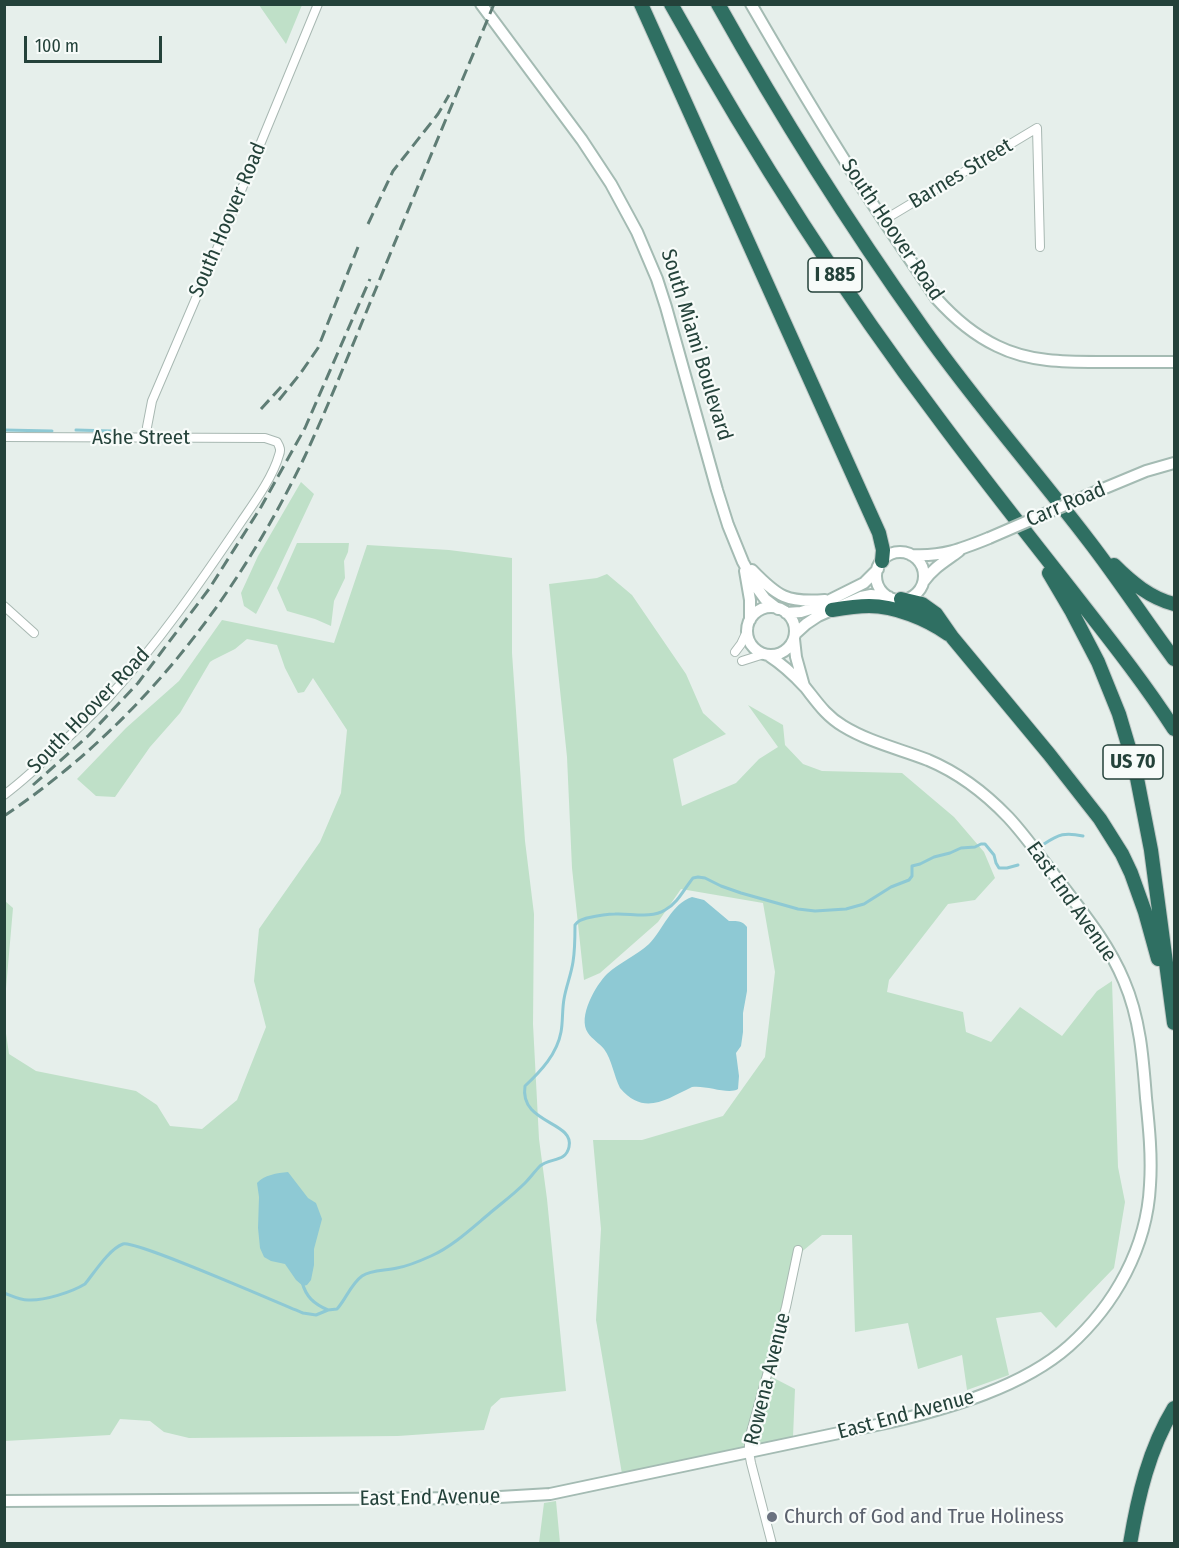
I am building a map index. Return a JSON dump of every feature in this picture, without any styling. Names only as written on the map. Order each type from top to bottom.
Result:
[{"type":"highway","points":[[641,4],[876,525],[882,545],[880,565]]},
{"type":"highway","name":"I 885","points":[[671,4],[749,139],[840,282],[939,420],[1132,668],[1174,729]]},
{"type":"highway","name":"I 885","points":[[718,4],[828,190],[922,328],[972,395],[1090,542],[1174,659]]},
{"type":"highway","name":"US 70","points":[[1023,529],[1072,612],[1089,646],[1109,688],[1128,741],[1151,850],[1174,1019]]},
{"type":"highway","points":[[1090,542],[1127,578],[1146,592],[1174,604]]},
{"type":"highway","points":[[896,598],[922,604],[940,618],[952,637],[1087,802],[1117,845],[1139,892],[1174,1019]]},
{"type":"highway","points":[[832,604],[883,608],[918,617],[952,637]]},
{"type":"highway","points":[[1130,1544],[1147,1468],[1162,1429],[1174,1408]]},
{"type":"street","name":"South Hoover Road","points":[[147,437],[152,401],[318,4]]},
{"type":"street","name":"South Miami Boulevard","points":[[481,4],[582,140],[611,184],[637,232],[666,307],[728,525],[743,562],[761,594],[768,602],[782,611]]},
{"type":"street","name":"South Hoover Road","points":[[751,4],[853,174],[945,308],[977,334],[998,347],[1022,355],[1058,361],[1174,362]]},
{"type":"street","name":"Barnes Street","points":[[884,220],[1037,128],[1040,247]]},
{"type":"street","name":"Ashe Street","points":[[4,437],[265,438],[277,442]]},
{"type":"street","name":"South Hoover Road","points":[[4,795],[83,723],[143,658],[229,540],[272,473],[280,454],[277,442]]},
{"type":"street","name":"Carr Road","points":[[911,555],[931,555],[960,550],[1146,471],[1174,463]]},
{"type":"street","name":"Carr Road","points":[[923,583],[936,567],[960,550]]},
{"type":"street","points":[[735,652],[741,644],[749,625],[755,614],[762,610],[770,608],[801,612],[811,610],[832,604],[866,596],[896,598],[913,596],[923,583],[922,567],[918,560],[903,552],[888,556],[864,583],[832,604],[811,620],[794,637],[790,646],[777,655],[757,650],[748,637],[749,625]]},
{"type":"street","name":"South Miami Boulevard","points":[[743,562],[750,600],[749,625]]},
{"type":"street","points":[[743,562],[769,588],[782,596],[832,604]]},
{"type":"street","points":[[880,565],[877,577],[879,585],[883,592],[896,598]]},
{"type":"street","points":[[4,606],[34,633]]},
{"type":"street","points":[[782,611],[793,622],[794,637]]},
{"type":"street","name":"East End Avenue","points":[[794,637],[796,657],[804,686]]},
{"type":"street","points":[[742,662],[766,654]]},
{"type":"street","name":"East End Avenue","points":[[4,1501],[483,1498],[534,1496],[567,1491],[940,1410],[993,1390],[1052,1360],[1096,1318],[1121,1282],[1138,1245],[1150,1188],[1151,1168],[1141,1044],[1137,1022],[1124,981],[1092,924],[1016,826],[984,795],[957,774],[940,765],[860,735],[839,723],[819,706],[804,686],[783,665],[766,654]]},
{"type":"street","name":"Rowena Avenue","points":[[771,1544],[749,1452],[749,1439],[786,1307],[798,1250]]},
{"type":"green space","points":[[259,5],[302,5],[286,44]]},
{"type":"green space","points":[[301,482],[314,494],[256,614],[244,606],[241,593],[258,556]]},
{"type":"green space","points":[[297,543],[349,543],[344,561],[345,578],[334,601],[331,626],[287,611],[277,588]]},
{"type":"green space","points":[[367,545],[449,550],[512,558],[512,653],[525,841],[534,914],[533,1024],[539,1139],[566,1391],[501,1398],[491,1407],[484,1430],[398,1436],[189,1438],[164,1432],[150,1421],[120,1419],[110,1435],[5,1441],[4,1020],[9,1054],[36,1071],[136,1091],[157,1105],[170,1126],[202,1129],[237,1100],[266,1027],[254,981],[259,929],[320,842],[341,793],[347,730],[313,678],[304,692],[298,693],[285,668],[277,645],[247,639],[235,649],[210,662],[180,713],[150,747],[115,797],[96,796],[77,779],[126,728],[179,681],[222,620],[334,643]]},
{"type":"green space","points":[[607,574],[632,595],[686,674],[703,713],[726,734],[673,759],[682,806],[736,783],[759,759],[778,747],[748,705],[783,725],[785,745],[803,764],[822,771],[902,773],[954,817],[984,852],[995,878],[975,900],[948,904],[889,980],[887,992],[963,1012],[966,1032],[991,1042],[1020,1007],[1062,1036],[1097,991],[1112,981],[1118,1167],[1125,1202],[1114,1268],[1056,1328],[1041,1312],[996,1318],[1009,1375],[967,1390],[962,1355],[918,1369],[908,1323],[855,1332],[852,1235],[822,1235],[793,1259],[764,1373],[795,1389],[793,1437],[622,1474],[596,1320],[601,1229],[593,1140],[642,1140],[723,1116],[765,1057],[775,972],[763,903],[681,889],[658,922],[600,973],[584,980],[572,868],[567,757],[549,584],[597,578]]},
{"type":"green space","points":[[5,901],[13,908],[5,1000]]},
{"type":"green space","points":[[556,1501],[560,1543],[539,1543],[544,1503]]},
{"type":"water","points":[[692,897],[704,900],[729,921],[741,922],[747,927],[747,991],[741,1046],[736,1053],[738,1089],[729,1091],[692,1087],[673,1097],[655,1103],[646,1103],[629,1097],[620,1088],[607,1053],[588,1033],[585,1026],[586,1010],[593,993],[607,974],[649,944],[678,905]]},
{"type":"water","points":[[288,1172],[308,1198],[316,1203],[322,1219],[314,1249],[311,1280],[303,1286],[285,1264],[264,1257],[260,1248],[257,1183],[267,1176]]},
{"type":"waterway","points":[[4,430],[52,431]]},
{"type":"waterway","points":[[76,430],[111,431]]},
{"type":"waterway","points":[[1044,844],[1062,835],[1083,836]]},
{"type":"waterway","points":[[4,1293],[22,1299],[35,1300],[73,1290],[85,1284],[107,1256],[123,1244],[134,1245],[180,1262],[303,1313],[316,1315],[337,1309],[362,1276],[374,1271],[410,1265],[447,1247],[517,1191],[540,1166],[567,1152],[569,1138],[530,1108],[525,1098],[525,1086],[548,1062],[559,1040],[564,999],[574,957],[575,925],[579,921],[608,914],[659,913],[674,904],[693,878],[698,877],[741,893],[798,909],[815,911],[846,909],[864,904],[891,887],[909,880],[912,876],[912,866],[961,848],[985,844],[994,855],[999,868],[1018,865]]},
{"type":"waterway","points":[[302,1282],[311,1299],[328,1310]]},
{"type":"railway","points":[[4,816],[53,781],[140,701],[179,656],[215,609],[248,560],[278,509],[314,436],[494,4]]},
{"type":"railway","points":[[368,224],[393,171],[438,114],[449,95]]},
{"type":"railway","points":[[279,400],[318,348],[358,247]]},
{"type":"railway","points":[[33,785],[89,735],[138,683],[209,589],[261,507],[305,428],[370,279]]},
{"type":"railway","points":[[261,409],[281,387]]},
{"type":"place","name":"Church of God and True Holiness","points":[[772,1517]]}]
